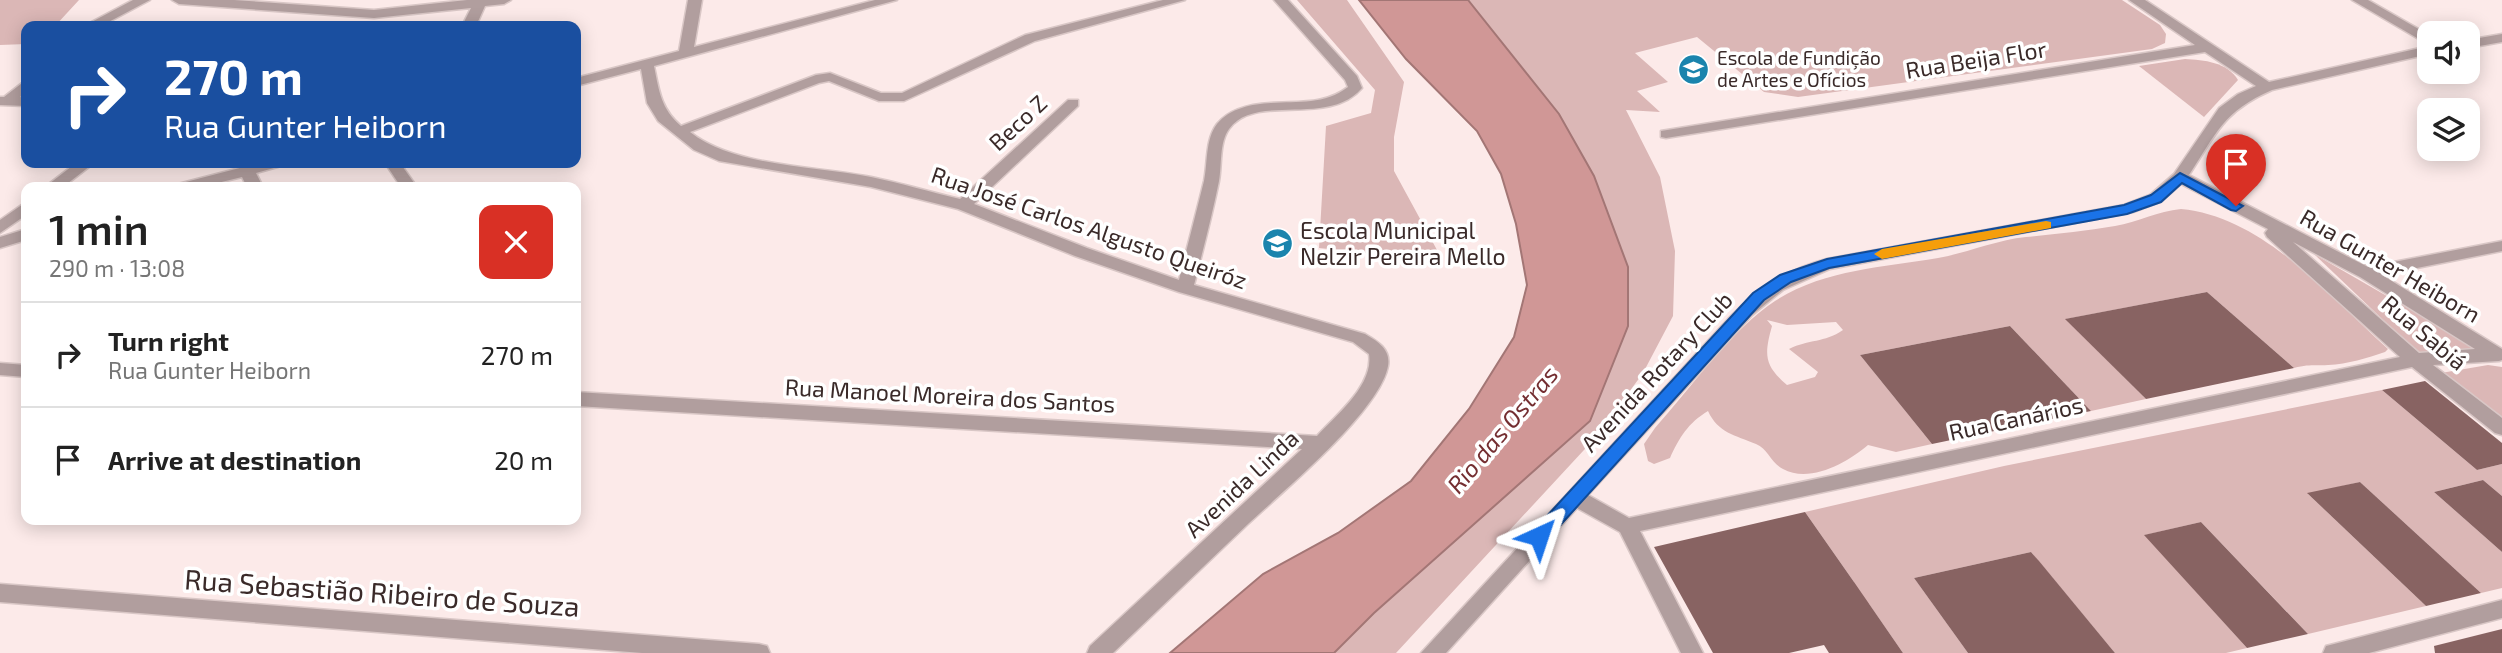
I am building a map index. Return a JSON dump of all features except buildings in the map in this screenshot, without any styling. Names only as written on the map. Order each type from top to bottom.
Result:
[{"type":"street","points":[[100,21],[143,0]]},
{"type":"street","points":[[179,0],[272,4],[347,13],[411,11],[504,0]]},
{"type":"street","points":[[347,13],[367,0]]},
{"type":"street","points":[[686,52],[695,0]]},
{"type":"street","points":[[581,81],[890,0]]},
{"type":"street","points":[[678,132],[816,79],[830,77],[879,97],[904,97],[1030,38],[1178,0]]},
{"type":"street","points":[[1185,288],[1213,174],[1215,148],[1226,122],[1239,114],[1261,109],[1331,102],[1350,94],[1355,88],[1352,79],[1281,0]]},
{"type":"street","points":[[2136,0],[2267,86]]},
{"type":"street","points":[[2359,0],[2417,34]]},
{"type":"street","points":[[471,21],[479,4]]},
{"type":"street","points":[[2480,42],[2502,38]]},
{"type":"street","name":"Rua Beija Flor","points":[[1666,134],[2210,47]]},
{"type":"street","name":"Avenida Rotary Club","points":[[1432,653],[1759,297],[1786,279],[1827,264],[2127,209],[2156,198],[2180,177],[2224,111],[2243,97],[2267,86],[2417,53]]},
{"type":"street","name":"Rua José Carlos Algusto Queiróz","points":[[647,63],[654,103],[663,118],[699,147],[724,158],[871,182],[963,205],[1082,252],[1185,288],[1359,338]]},
{"type":"street","points":[[4,101],[21,88]]},
{"type":"street","name":"Beco Z","points":[[963,205],[1073,103]]},
{"type":"street","points":[[60,182],[79,168]]},
{"type":"street","points":[[204,182],[258,168]]},
{"type":"street","points":[[247,171],[252,182]]},
{"type":"street","name":"Rua Gunter Heiborn","points":[[2180,177],[2366,274],[2499,355]]},
{"type":"street","points":[[0,228],[21,211]]},
{"type":"street","name":"Rua Sabiá","points":[[2255,216],[2415,360],[2502,428]]},
{"type":"street","points":[[0,243],[21,236]]},
{"type":"street","points":[[2366,274],[2502,246]]},
{"type":"street","name":"Avenida Linda","points":[[1098,653],[1321,443],[1354,407],[1379,367],[1380,358],[1375,348],[1359,338]]},
{"type":"street","name":"Rua Canários","points":[[1627,526],[2415,360],[2499,355]]},
{"type":"street","points":[[0,369],[21,371]]},
{"type":"street","name":"Rua Manoel Moreira dos Santos","points":[[581,399],[1321,443]]},
{"type":"street","points":[[1575,497],[1627,526],[1692,653]]},
{"type":"street","name":"Rua Sebastião Ribeiro de Souza","points":[[0,593],[759,653]]},
{"type":"street","points":[[2334,653],[2502,609]]},
{"type":"shaded area","points":[[0,0],[79,0],[60,21],[21,21],[21,44],[0,45]]},
{"type":"shaded area","points":[[1297,0],[1347,0],[1404,82],[1394,137],[1394,171],[1443,261],[1319,248],[1326,126],[1371,113],[1375,90]]},
{"type":"shaded area","points":[[1468,0],[2122,0],[2160,25],[2166,34],[2165,43],[2152,49],[1798,97],[1764,92],[1697,37],[1635,53],[1668,82],[1637,91],[1660,112],[1626,110],[1660,177],[1675,251],[1673,316],[1643,373],[1596,437],[1396,653],[1334,653],[1373,613],[1590,421],[1628,326],[1594,176],[1559,114]]},
{"type":"shaded area","points":[[2185,59],[2207,61],[2221,66],[2228,69],[2238,80],[2204,117],[2139,66]]},
{"type":"shaded area","points":[[2173,210],[2211,215],[2240,227],[2267,243],[2294,262],[2388,349],[2350,362],[2294,368],[2207,292],[2066,319],[2146,399],[2091,411],[2010,326],[1860,355],[1932,444],[1896,452],[1868,445],[1828,469],[1805,474],[1794,473],[1779,466],[1760,446],[1722,429],[1708,411],[1685,432],[1670,458],[1654,464],[1648,461],[1644,444],[1712,360],[1759,313],[1794,290],[1854,271],[1938,258],[2015,239],[2115,226]],"holes":[[[1767,320],[1787,325],[1836,322],[1843,330],[1789,349],[1818,372],[1815,377],[1787,385],[1774,371],[1768,359],[1772,326]]]},
{"type":"shaded area","points":[[2314,254],[2477,348],[2419,354]]},
{"type":"shaded area","points":[[2488,365],[2502,367],[2502,420],[2441,373]]},
{"type":"shaded area","points":[[2382,390],[2477,470],[2502,464],[2502,496],[2483,480],[2434,492],[2502,552],[2502,588],[2481,593],[2360,482],[2308,494],[2426,606],[2308,634],[2201,522],[2145,535],[2247,648],[2226,653],[2115,653],[2031,552],[1914,578],[1968,653],[1903,653],[1869,604],[1793,597],[1854,582],[1805,512],[2004,466]]},
{"type":"water","name":"Rio das Ostras","points":[[1359,0],[1468,0],[1559,114],[1594,176],[1628,267],[1628,326],[1590,421],[1374,613],[1334,653],[1170,653],[1263,574],[1338,533],[1411,481],[1469,409],[1514,337],[1527,285],[1516,224],[1501,174],[1477,131],[1406,59]]},
{"type":"slow traffic","points":[[1882,254],[2046,225]]},
{"type":"place","name":"Escola de Fundição de Artes e Ofícios","points":[[1694,69]]},
{"type":"place","name":"Escola Municipal Nelzir Pereira Mello","points":[[1277,244]]},
{"type":"route","points":[[1539,536],[1759,297],[1786,279],[1827,264],[2127,209],[2156,198],[2180,177],[2236,206]]}]
